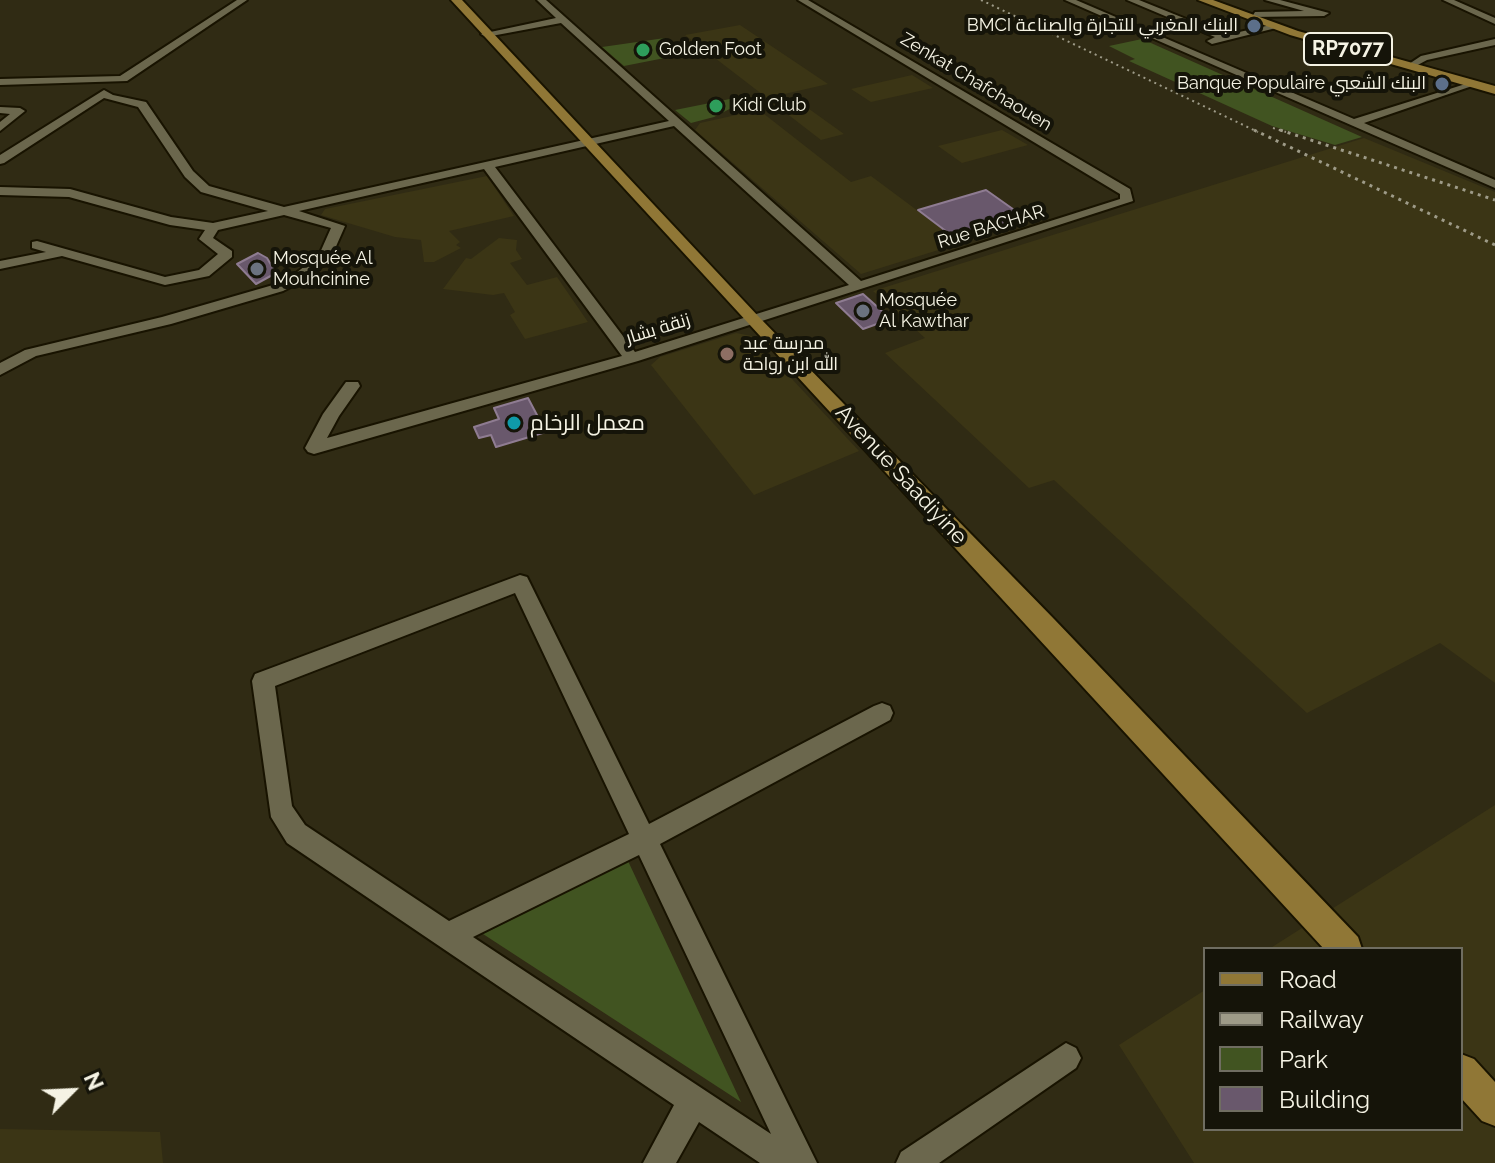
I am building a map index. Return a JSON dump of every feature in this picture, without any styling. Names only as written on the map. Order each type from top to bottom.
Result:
[{"type":"main road","name":"Avenue Saadiyine","points":[[456,0],[752,320],[1045,626],[1344,947]]},
{"type":"main road","name":"RP7077","points":[[1203,0],[1275,27],[1495,88]]},
{"type":"main road","name":"RP7077","points":[[1215,0],[1339,44],[1495,88]]},
{"type":"main road","points":[[1463,1074],[1495,1108]]},
{"type":"street","points":[[109,94],[104,83],[124,79],[243,0]]},
{"type":"street","points":[[541,0],[859,286]]},
{"type":"street","name":"Zenkat Chafchaouen","points":[[802,0],[1126,192],[1129,197]]},
{"type":"street","points":[[1073,2],[1092,0]]},
{"type":"street","points":[[1131,0],[1225,38]]},
{"type":"street","points":[[1255,15],[1324,12],[1269,0]]},
{"type":"street","points":[[1447,0],[1495,21]]},
{"type":"street","points":[[1073,2],[1495,184]]},
{"type":"street","points":[[486,34],[562,20]]},
{"type":"street","points":[[1181,49],[1275,27]]},
{"type":"street","points":[[1414,64],[1424,58],[1495,42]]},
{"type":"street","points":[[0,82],[124,79],[136,82],[135,86],[109,94],[0,160]]},
{"type":"street","points":[[0,370],[31,353],[225,305],[278,288],[301,276],[325,257],[338,226],[205,189],[189,174],[145,106],[84,82]]},
{"type":"street","points":[[1354,123],[1471,83]]},
{"type":"street","points":[[0,110],[20,111],[0,128]]},
{"type":"street","points":[[0,191],[70,193],[170,221],[213,227],[677,122]]},
{"type":"street","points":[[488,166],[632,358]]},
{"type":"street","name":"Rue BACHAR","points":[[859,286],[1122,204],[1129,197]]},
{"type":"street","points":[[37,245],[165,281],[204,273],[227,254],[206,239],[213,227]]},
{"type":"street","points":[[0,265],[62,253]]},
{"type":"street","name":"زنقة بشار","points":[[352,386],[331,414],[314,448],[632,358],[859,286]]},
{"type":"street","points":[[787,1163],[296,834],[280,809],[263,681],[520,583],[801,1163]]},
{"type":"street","points":[[449,935],[643,840],[882,713]]},
{"type":"street","points":[[912,1163],[1066,1058]]},
{"type":"street","points":[[659,1163],[694,1100]]},
{"type":"shaded area","points":[[740,25],[828,84],[767,98],[685,35]]},
{"type":"shaded area","points":[[912,75],[933,88],[871,102],[851,89]]},
{"type":"shaded area","points":[[798,101],[844,134],[821,140],[777,106]]},
{"type":"shaded area","points":[[759,110],[851,182],[871,176],[961,243],[861,274],[695,130],[700,123]]},
{"type":"shaded area","points":[[1002,130],[1028,145],[962,163],[938,146]]},
{"type":"shaded area","points":[[1364,138],[1495,192],[1495,683],[1440,643],[1307,713],[1054,480],[1029,488],[885,353],[925,338],[873,291]]},
{"type":"shaded area","points":[[487,176],[514,216],[449,231],[460,242],[456,245],[461,248],[434,262],[424,262],[421,240],[395,237],[321,215],[325,209]]},
{"type":"shaded area","points":[[499,238],[517,240],[516,250],[522,259],[510,263],[527,285],[557,277],[588,322],[525,339],[510,315],[515,312],[504,293],[493,295],[443,289],[466,258],[471,259]]},
{"type":"shaded area","points":[[736,333],[752,336],[859,451],[754,495],[651,365],[660,357]]},
{"type":"shaded area","points":[[1495,805],[1495,1163],[1194,1163],[1119,1045],[1203,991],[1203,1131],[1463,1131],[1463,947],[1272,947]]},
{"type":"shaded area","points":[[0,1129],[160,1132],[163,1163],[0,1163]]},
{"type":"green space","name":"Golden Foot","points":[[665,38],[685,54],[624,66],[602,47]]},
{"type":"green space","points":[[1142,39],[1362,137],[1335,145],[1272,126],[1129,61],[1135,59],[1109,46]]},
{"type":"green space","name":"Kidi Club","points":[[740,97],[745,101],[714,117],[691,123],[675,110]]},
{"type":"green space","points":[[628,861],[741,1102],[483,934]]},
{"type":"building","points":[[986,190],[1027,219],[959,241],[918,210]]},
{"type":"building","name":"Mosquée Al Mouhcinine","points":[[258,253],[267,258],[276,273],[256,284],[237,264]]},
{"type":"building","name":"Mosquée Al Kawthar","points":[[863,294],[891,319],[863,329],[836,303]]},
{"type":"building","name":"معمل الرخام","points":[[528,398],[546,432],[496,447],[491,435],[479,438],[474,427],[499,419],[494,408]]},
{"type":"railway","points":[[981,0],[1258,132]]},
{"type":"railway","points":[[1273,128],[1286,132]]},
{"type":"railway","points":[[1254,130],[1495,245]]},
{"type":"railway","points":[[1280,130],[1495,200]]},
{"type":"place","name":"BMCI البنك المغربي للتجارة والصناعة","points":[[1254,26]]},
{"type":"place","name":"Golden Foot","points":[[643,50]]},
{"type":"place","name":"Banque Populaire البنك الشعبي","points":[[1442,84]]},
{"type":"place","name":"Kidi Club","points":[[716,106]]},
{"type":"place","name":"Mosquée Al Mouhcinine","points":[[257,269]]},
{"type":"place","name":"Mosquée Al Kawthar","points":[[863,311]]},
{"type":"place","name":"مدرسة عبد الله ابن رواحة","points":[[727,354]]},
{"type":"place","name":"معمل الرخام","points":[[514,423]]}]
